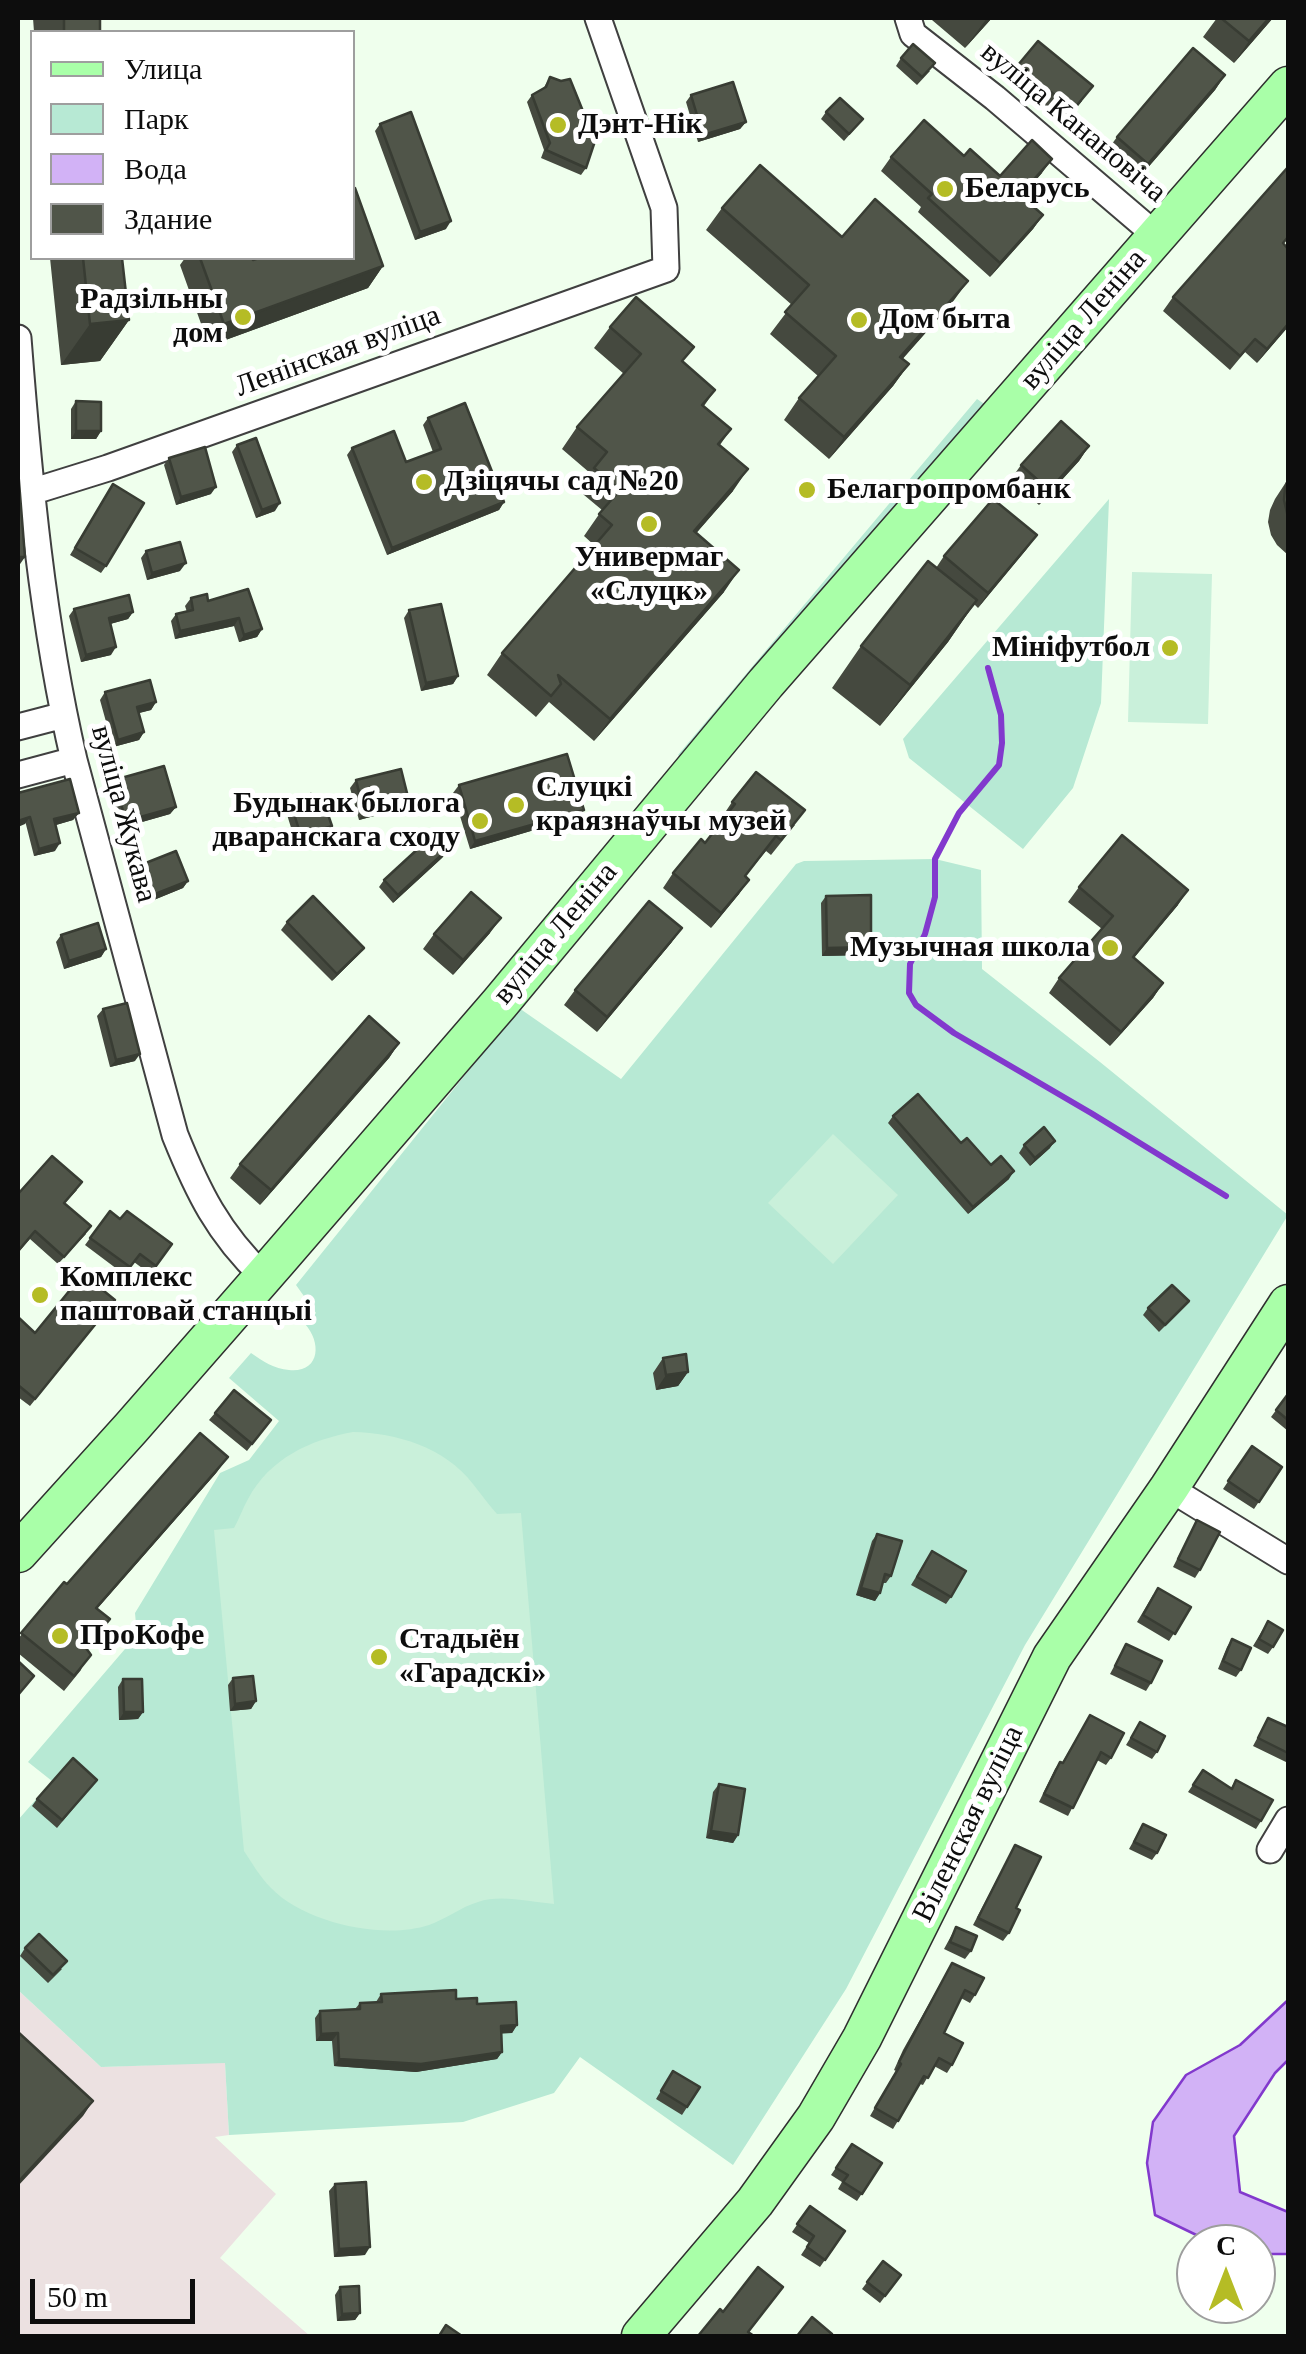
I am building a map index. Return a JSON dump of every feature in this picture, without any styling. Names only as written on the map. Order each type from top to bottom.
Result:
[{"type":"main road","name":"вуліца Леніна","points":[[18,1554],[500,1002],[766,683],[1288,86]]},
{"type":"main road","name":"Віленская вуліца","points":[[642,2336],[756,2202],[816,2117],[869,2025],[1052,1657],[1169,1488],[1288,1304]]},
{"type":"street","name":"Ленінская вуліца","points":[[30,492],[108,468],[666,269],[664,208],[598,18]]},
{"type":"street","name":"вуліца Канановіча","points":[[908,18],[913,34],[1158,236]]},
{"type":"street","name":"вуліца Жукава","points":[[18,338],[30,492],[74,760],[176,1135],[213,1216],[237,1251],[263,1276]]},
{"type":"street","points":[[18,726],[64,715]]},
{"type":"street","points":[[18,775],[74,760]]},
{"type":"street","points":[[1169,1488],[1288,1562]]},
{"type":"street","points":[[1270,1850],[1288,1820]]},
{"type":"shaded area","points":[[18,1990],[101,2067],[225,2062],[229,2135],[215,2137],[276,2194],[220,2258],[310,2336],[18,2336]]},
{"type":"green space","points":[[977,399],[986,405],[684,760],[678,755]]},
{"type":"green space","points":[[1109,499],[1101,703],[1073,788],[1023,849],[909,758],[903,739]]},
{"type":"green space","name":"Мініфутбол","points":[[1132,572],[1212,574],[1208,724],[1128,722]]},
{"type":"green space","points":[[935,859],[981,870],[982,969],[1288,1215],[1025,1645],[846,1989],[733,2165],[580,2057],[554,2093],[463,2122],[229,2135],[225,2063],[101,2067],[18,1990],[18,1820],[52,1781],[28,1762],[137,1635],[135,1613],[220,1473],[249,1460],[279,1421],[229,1378],[251,1353],[284,1369],[299,1370],[312,1362],[316,1348],[305,1324],[316,1313],[296,1285],[519,1008],[621,1079],[796,864]]},
{"type":"green space","points":[[833,1134],[898,1195],[833,1264],[768,1203]]},
{"type":"green space","name":"Стадыён «Гарадскі»","points":[[353,1432],[386,1435],[434,1452],[462,1471],[497,1514],[521,1513],[554,1904],[487,1900],[429,1925],[368,1929],[324,1919],[286,1900],[267,1884],[244,1851],[214,1530],[234,1528],[257,1485],[280,1462],[307,1446]]},
{"type":"water","points":[[1288,2000],[1288,2060],[1275,2073],[1234,2136],[1240,2192],[1288,2212],[1288,2254],[1276,2254],[1276,2224],[1176,2225],[1155,2215],[1147,2163],[1153,2122],[1186,2075],[1240,2045]]},
{"type":"building","points":[[64,18],[100,18],[100,30],[64,30]]},
{"type":"building","points":[[1221,18],[1269,18],[1249,41]]},
{"type":"building","points":[[1038,41],[1093,86],[1073,110],[1018,65]]},
{"type":"building","points":[[913,44],[935,63],[922,77],[901,58]]},
{"type":"building","points":[[1193,48],[1225,75],[1148,164],[1117,137]]},
{"type":"building","name":"Дэнт-Нік","points":[[550,77],[570,79],[595,141],[586,168],[546,150],[550,143],[532,95],[546,87]]},
{"type":"building","points":[[733,82],[746,122],[703,135],[691,95]]},
{"type":"building","points":[[840,98],[863,119],[849,134],[826,112]]},
{"type":"building","points":[[411,112],[451,221],[420,232],[380,124]]},
{"type":"building","name":"Беларусь","points":[[924,120],[964,156],[970,149],[1000,176],[1032,140],[1052,159],[1020,195],[1043,215],[1000,263],[928,198],[932,194],[891,157]]},
{"type":"building","name":"Дом быта","points":[[760,165],[842,237],[875,199],[968,281],[900,357],[909,364],[844,437],[799,398],[836,356],[785,312],[809,285],[722,208]]},
{"type":"building","points":[[1288,167],[1288,237],[1283,243],[1288,249],[1288,324],[1267,349],[1255,339],[1240,356],[1173,297]]},
{"type":"building","points":[[355,188],[383,266],[224,324],[201,260],[355,260]]},
{"type":"building","points":[[83,260],[122,260],[129,320],[90,324]]},
{"type":"building","name":"Универмаг «Слуцк»","points":[[636,297],[694,347],[682,361],[715,390],[702,405],[731,429],[718,444],[748,469],[694,531],[739,570],[610,719],[558,675],[561,684],[551,696],[502,653],[612,525],[599,514],[620,490],[594,468],[607,452],[577,427],[641,354],[610,327]]},
{"type":"building","points":[[76,401],[101,402],[101,431],[76,431]]},
{"type":"building","name":"Дзіцячы сад №20","points":[[465,403],[504,502],[392,548],[352,448],[394,431],[406,462],[441,449],[428,418]]},
{"type":"building","points":[[1061,421],[1089,446],[1049,490],[1021,465]]},
{"type":"building","points":[[256,438],[280,503],[262,510],[237,445]]},
{"type":"building","points":[[205,447],[216,487],[181,497],[169,458]]},
{"type":"building","points":[[18,469],[25,557],[18,557]]},
{"type":"building","points":[[1288,480],[1288,517],[1284,500]]},
{"type":"building","points":[[113,484],[144,503],[106,566],[75,548]]},
{"type":"building","points":[[993,499],[1037,535],[988,593],[944,556]]},
{"type":"building","points":[[180,542],[186,563],[152,573],[146,551]]},
{"type":"building","points":[[928,561],[977,600],[910,685],[861,646]]},
{"type":"building","points":[[248,589],[262,629],[244,635],[239,618],[180,631],[176,614],[193,610],[191,598],[207,594],[208,601]]},
{"type":"building","points":[[129,595],[133,612],[109,618],[116,647],[86,655],[74,609]]},
{"type":"building","points":[[441,604],[458,676],[426,683],[409,610]]},
{"type":"building","points":[[150,680],[156,702],[137,707],[144,732],[118,740],[105,692]]},
{"type":"building","name":"Слуцкі краязнаўчы музей","points":[[567,754],[584,810],[475,841],[459,785]]},
{"type":"building","points":[[164,766],[176,807],[126,821],[114,780]]},
{"type":"building","points":[[401,769],[409,801],[364,812],[356,780]]},
{"type":"building","points":[[756,772],[805,810],[781,840],[776,836],[745,876],[749,880],[721,913],[673,873],[701,839],[705,843]]},
{"type":"building","points":[[70,779],[79,813],[54,819],[60,843],[39,849],[30,817],[18,821],[18,793]]},
{"type":"building","points":[[311,794],[314,803],[323,800],[332,826],[301,836],[290,801]]},
{"type":"building","points":[[434,834],[448,849],[398,895],[384,880]]},
{"type":"building","name":"Музычная школа","points":[[1122,835],[1188,890],[1133,957],[1163,983],[1121,1032],[1059,978],[1113,916],[1079,887]]},
{"type":"building","points":[[176,851],[188,881],[145,898],[133,868]]},
{"type":"building","points":[[471,892],[501,918],[463,960],[434,934]]},
{"type":"building","points":[[871,895],[871,947],[827,948],[826,896]]},
{"type":"building","points":[[313,896],[364,948],[337,974],[287,922]]},
{"type":"building","points":[[649,901],[682,928],[607,1017],[575,990]]},
{"type":"building","points":[[98,923],[106,949],[69,961],[61,935]]},
{"type":"building","points":[[127,1003],[140,1054],[116,1060],[103,1009]]},
{"type":"building","points":[[369,1016],[399,1043],[271,1190],[240,1164]]},
{"type":"building","points":[[918,1094],[961,1143],[967,1138],[991,1165],[1001,1156],[1014,1171],[973,1207],[893,1116]]},
{"type":"building","points":[[1044,1127],[1055,1141],[1035,1158],[1024,1145]]},
{"type":"building","points":[[52,1156],[82,1182],[64,1203],[91,1226],[64,1257],[35,1231],[18,1251],[18,1194]]},
{"type":"building","points":[[110,1211],[120,1219],[127,1211],[172,1244],[156,1266],[140,1254],[130,1267],[90,1238]]},
{"type":"building","points":[[83,1274],[115,1300],[35,1399],[18,1385],[18,1317],[35,1333]]},
{"type":"building","points":[[1172,1285],[1189,1301],[1165,1325],[1148,1308]]},
{"type":"building","points":[[686,1354],[688,1372],[666,1375],[663,1358]]},
{"type":"building","points":[[234,1390],[271,1420],[252,1444],[215,1413]]},
{"type":"building","points":[[1288,1394],[1288,1420],[1276,1410]]},
{"type":"building","points":[[200,1433],[228,1457],[96,1608],[110,1619],[86,1648],[91,1655],[74,1676],[21,1633]]},
{"type":"building","points":[[1252,1446],[1282,1467],[1259,1502],[1228,1481]]},
{"type":"building","points":[[1197,1520],[1220,1532],[1200,1570],[1178,1559]]},
{"type":"building","points":[[877,1534],[902,1541],[891,1576],[885,1574],[880,1593],[861,1588]]},
{"type":"building","points":[[932,1551],[966,1571],[951,1597],[917,1577]]},
{"type":"building","points":[[1158,1588],[1191,1607],[1175,1634],[1143,1615]]},
{"type":"building","points":[[1268,1621],[1283,1630],[1273,1647],[1259,1639]]},
{"type":"building","points":[[1232,1639],[1251,1648],[1241,1670],[1223,1661]]},
{"type":"building","points":[[1126,1644],[1162,1661],[1151,1683],[1115,1666]]},
{"type":"building","points":[[18,1661],[34,1676],[18,1695]]},
{"type":"building","points":[[253,1676],[256,1701],[235,1704],[233,1678]]},
{"type":"building","points":[[123,1679],[142,1679],[143,1712],[124,1712]]},
{"type":"building","points":[[1090,1715],[1124,1733],[1111,1758],[1101,1752],[1073,1808],[1044,1794]]},
{"type":"building","points":[[1268,1718],[1288,1727],[1288,1753],[1258,1738]]},
{"type":"building","points":[[1140,1722],[1165,1736],[1157,1752],[1131,1738]]},
{"type":"building","points":[[73,1758],[97,1780],[62,1820],[37,1799]]},
{"type":"building","points":[[1203,1770],[1232,1789],[1236,1780],[1273,1800],[1261,1821],[1193,1785]]},
{"type":"building","points":[[719,1784],[745,1789],[738,1835],[711,1831]]},
{"type":"building","points":[[1143,1824],[1166,1835],[1157,1853],[1134,1842]]},
{"type":"building","points":[[1015,1845],[1041,1857],[1016,1908],[1020,1910],[1009,1933],[978,1918]]},
{"type":"building","points":[[956,1927],[977,1936],[971,1951],[950,1942]]},
{"type":"building","points":[[39,1934],[67,1961],[53,1975],[25,1948]]},
{"type":"building","points":[[952,1963],[984,1978],[975,1995],[965,1990],[944,2033],[963,2043],[952,2065],[939,2058],[928,2078],[924,2076],[898,2121],[875,2108]]},
{"type":"building","points":[[456,1990],[456,1999],[477,1998],[477,2004],[516,2002],[517,2025],[501,2026],[502,2052],[421,2064],[339,2059],[338,2033],[321,2034],[320,2011],[360,2009],[360,2003],[382,2002],[381,1994]]},
{"type":"building","points":[[18,2032],[93,2101],[18,2182]]},
{"type":"building","points":[[673,2071],[700,2087],[687,2107],[661,2091]]},
{"type":"building","points":[[852,2144],[882,2163],[862,2194],[843,2182],[848,2175],[836,2168]]},
{"type":"building","points":[[366,2182],[370,2247],[339,2249],[335,2184]]},
{"type":"building","points":[[810,2206],[845,2231],[825,2260],[807,2247],[814,2236],[797,2224]]},
{"type":"building","points":[[883,2261],[901,2275],[885,2296],[867,2282]]},
{"type":"building","points":[[758,2267],[783,2287],[748,2332],[754,2336],[698,2336],[720,2309],[723,2312]]},
{"type":"building","points":[[359,2286],[360,2313],[342,2314],[340,2287]]},
{"type":"building","points":[[812,2317],[832,2334],[797,2336]]},
{"type":"building","points":[[446,2325],[462,2336],[439,2336]]},
{"type":"waterway","points":[[988,668],[1001,715],[999,765],[959,813],[935,859],[935,897],[925,934],[910,964],[909,993],[916,1005],[954,1033],[1226,1196]]},
{"type":"place","name":"Дэнт-Нік","points":[[558,125]]},
{"type":"place","name":"Беларусь","points":[[945,189]]},
{"type":"place","name":"Радзільны дом","points":[[243,317]]},
{"type":"place","name":"Дом быта","points":[[859,320]]},
{"type":"place","name":"Дзіцячы сад №20","points":[[424,482]]},
{"type":"place","name":"Белагропромбанк","points":[[807,490]]},
{"type":"place","name":"Универмаг «Слуцк»","points":[[649,524]]},
{"type":"place","name":"Мініфутбол","points":[[1170,648]]},
{"type":"place","name":"Слуцкі краязнаўчы музей","points":[[516,805]]},
{"type":"place","name":"Будынак былога дваранскага сходу","points":[[480,821]]},
{"type":"place","name":"Музычная школа","points":[[1110,948]]},
{"type":"place","name":"Комплекс паштовай станцыі","points":[[40,1295]]},
{"type":"place","name":"ПроКофе","points":[[60,1636]]},
{"type":"place","name":"Стадыён «Гарадскі»","points":[[379,1657]]}]
